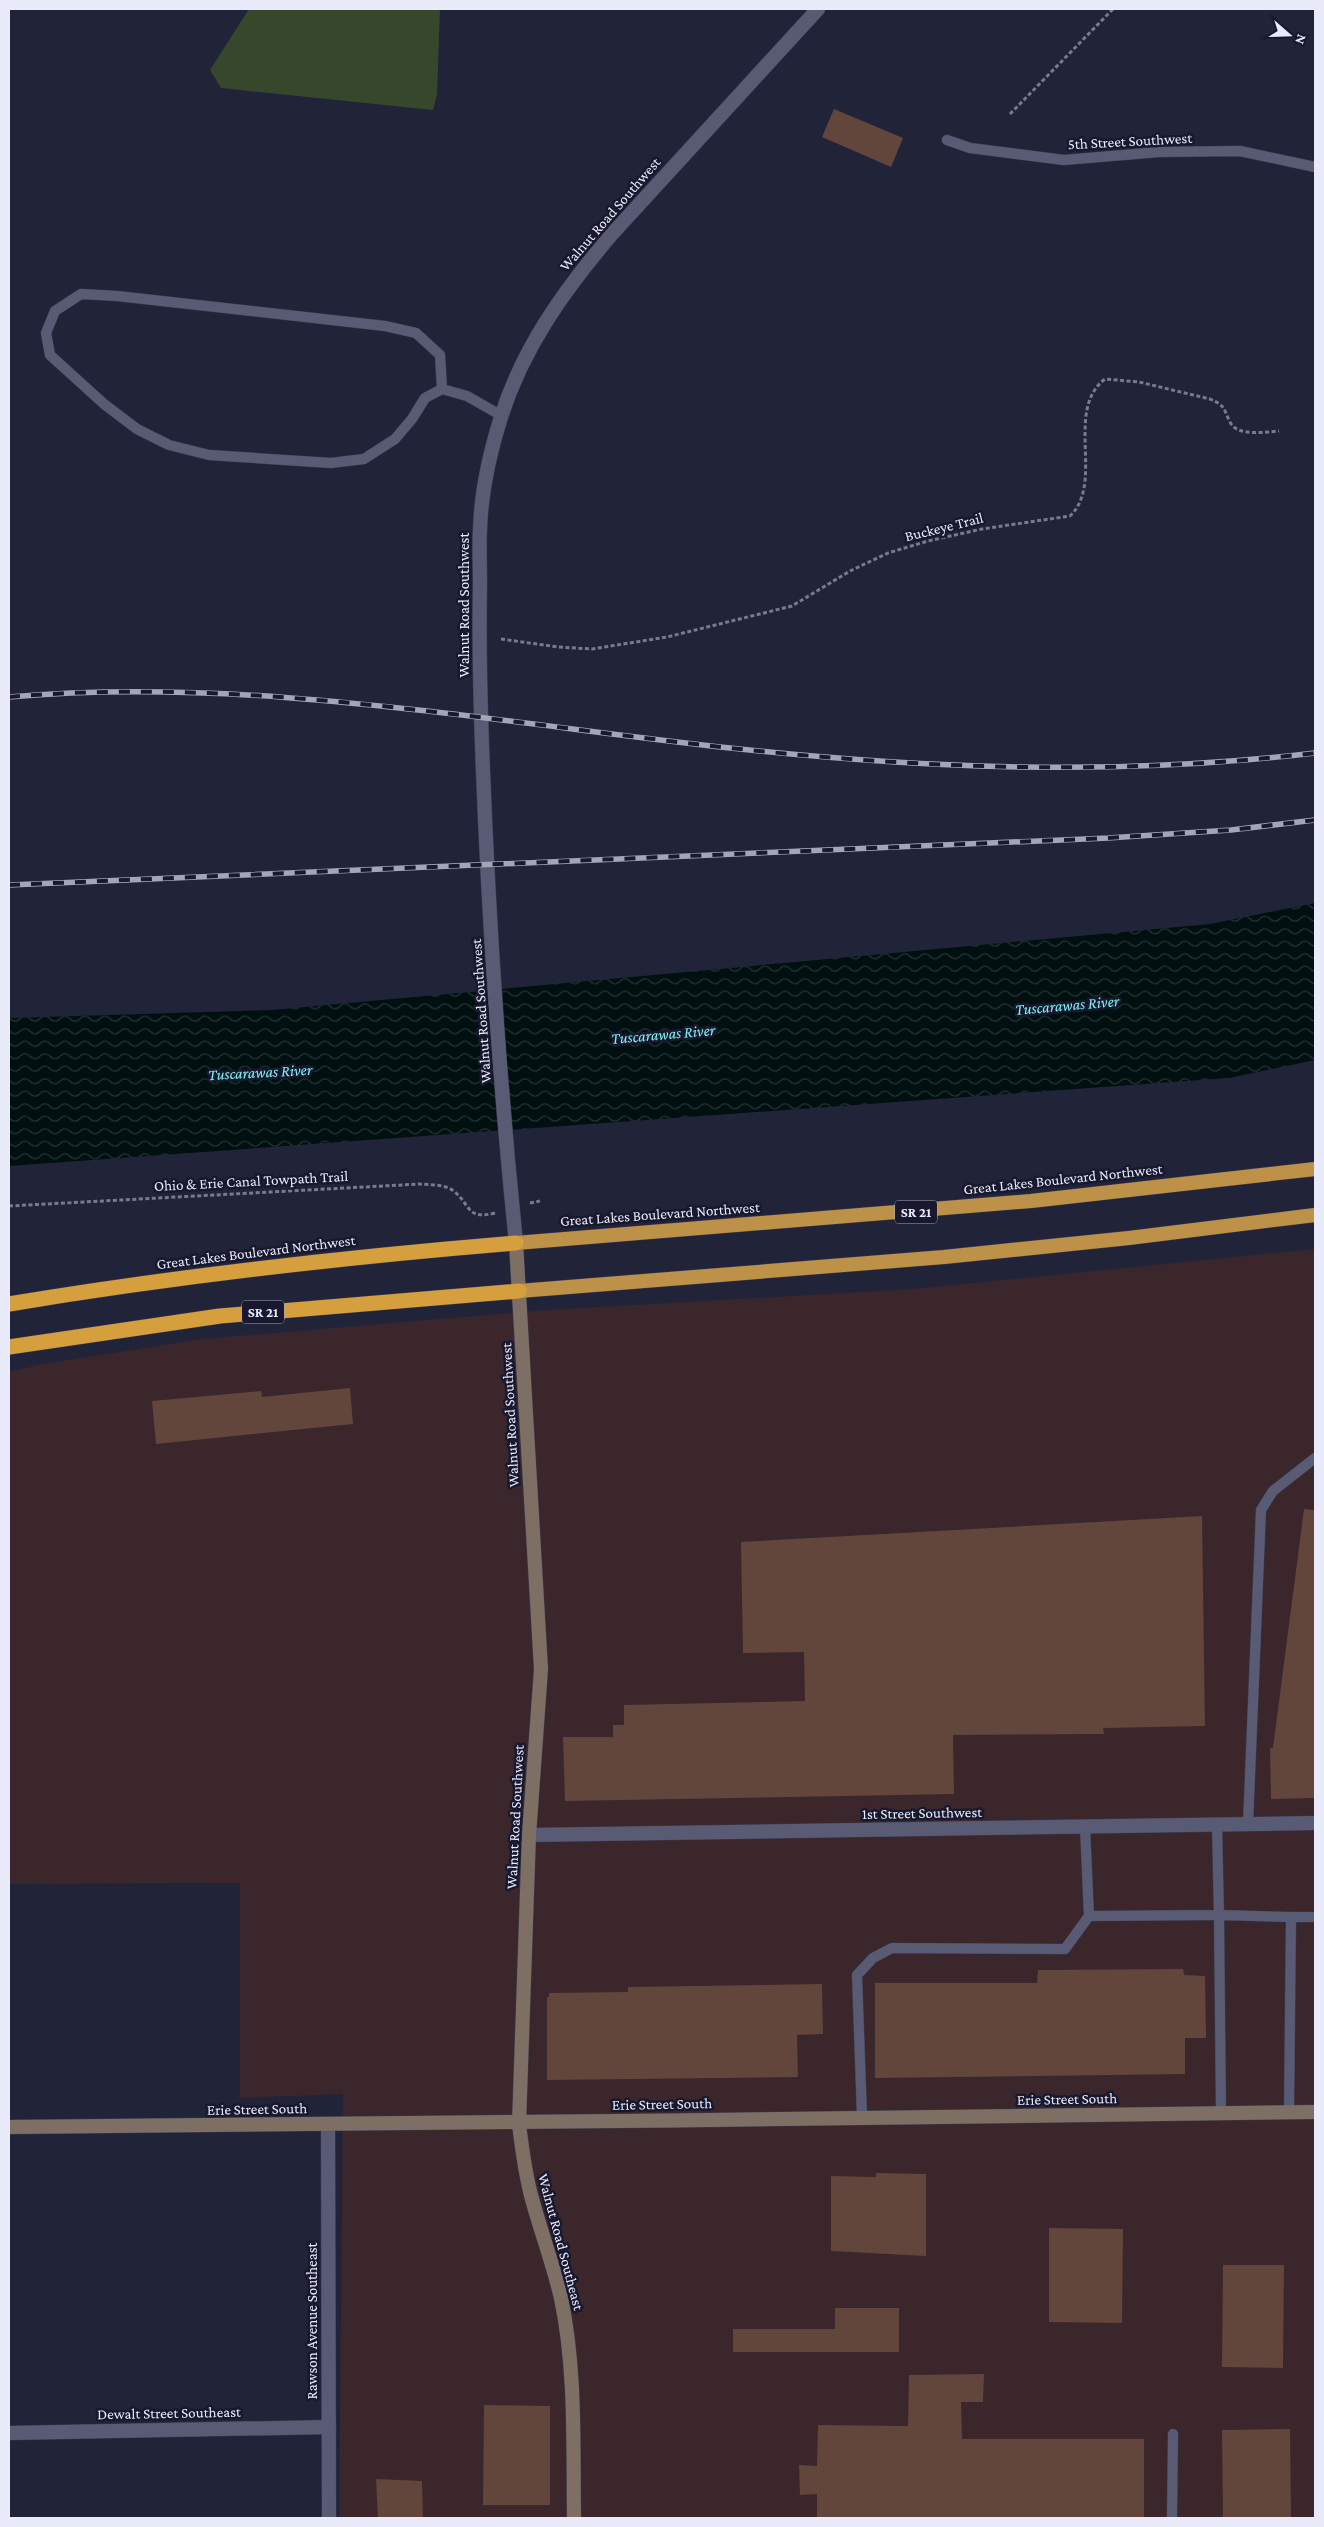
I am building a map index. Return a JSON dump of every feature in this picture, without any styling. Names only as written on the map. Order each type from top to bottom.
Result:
[{"type":"highway","name":"Great Lakes Boulevard Northwest","points":[[9,1304],[106,1288],[256,1268],[516,1243],[1031,1201],[1315,1169]]},
{"type":"highway","name":"SR 21","points":[[9,1347],[220,1316],[954,1256],[1315,1216]]},
{"type":"main road","name":"Walnut Road Southwest","points":[[516,1243],[540,1668],[529,1835],[519,2124]]},
{"type":"main road","name":"Erie Street South","points":[[9,2127],[519,2124],[862,2117],[1315,2112]]},
{"type":"main road","name":"Walnut Road Southeast","points":[[519,2124],[524,2166],[532,2200],[553,2264],[567,2332],[571,2388],[574,2518]]},
{"type":"street","name":"Walnut Road Southwest","points":[[516,1243],[509,1173],[490,910],[478,636],[480,528],[486,483],[502,416],[513,387],[542,327],[579,272],[818,9]]},
{"type":"street","name":"1st Street Southwest","points":[[529,1835],[1315,1824]]},
{"type":"street","name":"Rawson Avenue Southeast","points":[[328,2124],[329,2518]]},
{"type":"street","name":"Dewalt Street Southeast","points":[[9,2433],[329,2427]]},
{"type":"lane","name":"5th Street Southwest","points":[[947,140],[970,148],[1064,160],[1159,152],[1240,151],[1315,167]]},
{"type":"lane","points":[[442,389],[440,355],[416,333],[385,326],[117,296],[81,294],[55,311],[46,333],[50,355],[72,377],[110,409],[137,429],[169,445],[209,455],[331,463],[364,459],[395,439],[412,419],[425,398],[442,389],[467,396],[502,416]]},
{"type":"lane","points":[[1248,1824],[1261,1510],[1273,1491],[1315,1458]]},
{"type":"lane","points":[[1218,1824],[1222,2114]]},
{"type":"lane","points":[[862,2117],[857,1975],[873,1958],[892,1948],[1065,1949],[1089,1916],[1085,1827]]},
{"type":"lane","points":[[1089,1916],[1219,1915],[1315,1917]]},
{"type":"lane","points":[[1289,2113],[1291,1917]]},
{"type":"lane","points":[[1172,2518],[1173,2434]]},
{"type":"path","points":[[1010,114],[1113,9]]},
{"type":"path","name":"Buckeye Trail","points":[[501,639],[558,647],[592,649],[667,637],[792,606],[850,571],[888,553],[982,529],[1070,516],[1078,509],[1084,494],[1085,436],[1091,396],[1097,385],[1105,379],[1139,382],[1210,399],[1220,403],[1226,410],[1230,423],[1235,428],[1254,432],[1279,431]]},
{"type":"path","name":"Ohio & Erie Canal Towpath Trail","points":[[9,1206],[420,1184],[441,1186],[454,1192],[471,1212],[482,1216]]},
{"type":"shaded area","points":[[1315,1249],[1315,2518],[339,2518],[343,2094],[240,2098],[240,1883],[9,1884],[9,1372],[43,1364],[202,1339],[547,1310],[913,1289]]},
{"type":"green space","points":[[249,9],[440,9],[437,95],[433,110],[221,88],[210,70]]},
{"type":"water","name":"Tuscarawas River","points":[[1315,903],[1315,1060],[1229,1078],[9,1166],[9,1018],[272,1010],[1210,924]]},
{"type":"building","points":[[834,109],[903,138],[891,167],[822,137]]},
{"type":"building","points":[[350,1388],[353,1424],[156,1444],[152,1401],[261,1391],[262,1397]]},
{"type":"building","points":[[1304,1509],[1315,1510],[1315,1798],[1271,1799],[1270,1748],[1273,1748]]},
{"type":"building","points":[[1202,1516],[1205,1726],[1103,1728],[1104,1734],[953,1735],[954,1794],[565,1801],[563,1737],[613,1737],[613,1725],[624,1725],[624,1705],[805,1701],[804,1652],[743,1653],[741,1542]]},
{"type":"building","points":[[1183,1969],[1184,1975],[1205,1976],[1206,2038],[1185,2038],[1185,2074],[875,2078],[875,1983],[1037,1983],[1038,1970]]},
{"type":"building","points":[[822,1984],[823,2034],[797,2035],[798,2077],[547,2080],[547,1997],[549,1997],[549,1993],[628,1992],[628,1987]]},
{"type":"building","points":[[876,2173],[926,2174],[926,2256],[831,2251],[831,2176],[876,2177]]},
{"type":"building","points":[[1049,2228],[1123,2229],[1122,2323],[1049,2322]]},
{"type":"building","points":[[1223,2265],[1284,2265],[1283,2368],[1222,2367]]},
{"type":"building","points":[[835,2308],[899,2308],[899,2352],[733,2352],[733,2329],[835,2329]]},
{"type":"building","points":[[984,2374],[983,2402],[961,2402],[962,2439],[1144,2439],[1144,2518],[817,2518],[817,2494],[800,2495],[799,2465],[817,2466],[818,2425],[908,2426],[909,2375]]},
{"type":"building","points":[[484,2405],[550,2406],[550,2505],[483,2505]]},
{"type":"building","points":[[1290,2429],[1291,2518],[1223,2518],[1222,2430]]},
{"type":"building","points":[[376,2479],[422,2481],[423,2518],[378,2518]]},
{"type":"railway","points":[[9,697],[99,692],[190,692],[280,697],[460,715],[730,748],[877,761],[950,765],[1023,767],[1169,765],[1315,753]]},
{"type":"railway","points":[[9,885],[1108,838],[1231,830],[1315,820]]}]
